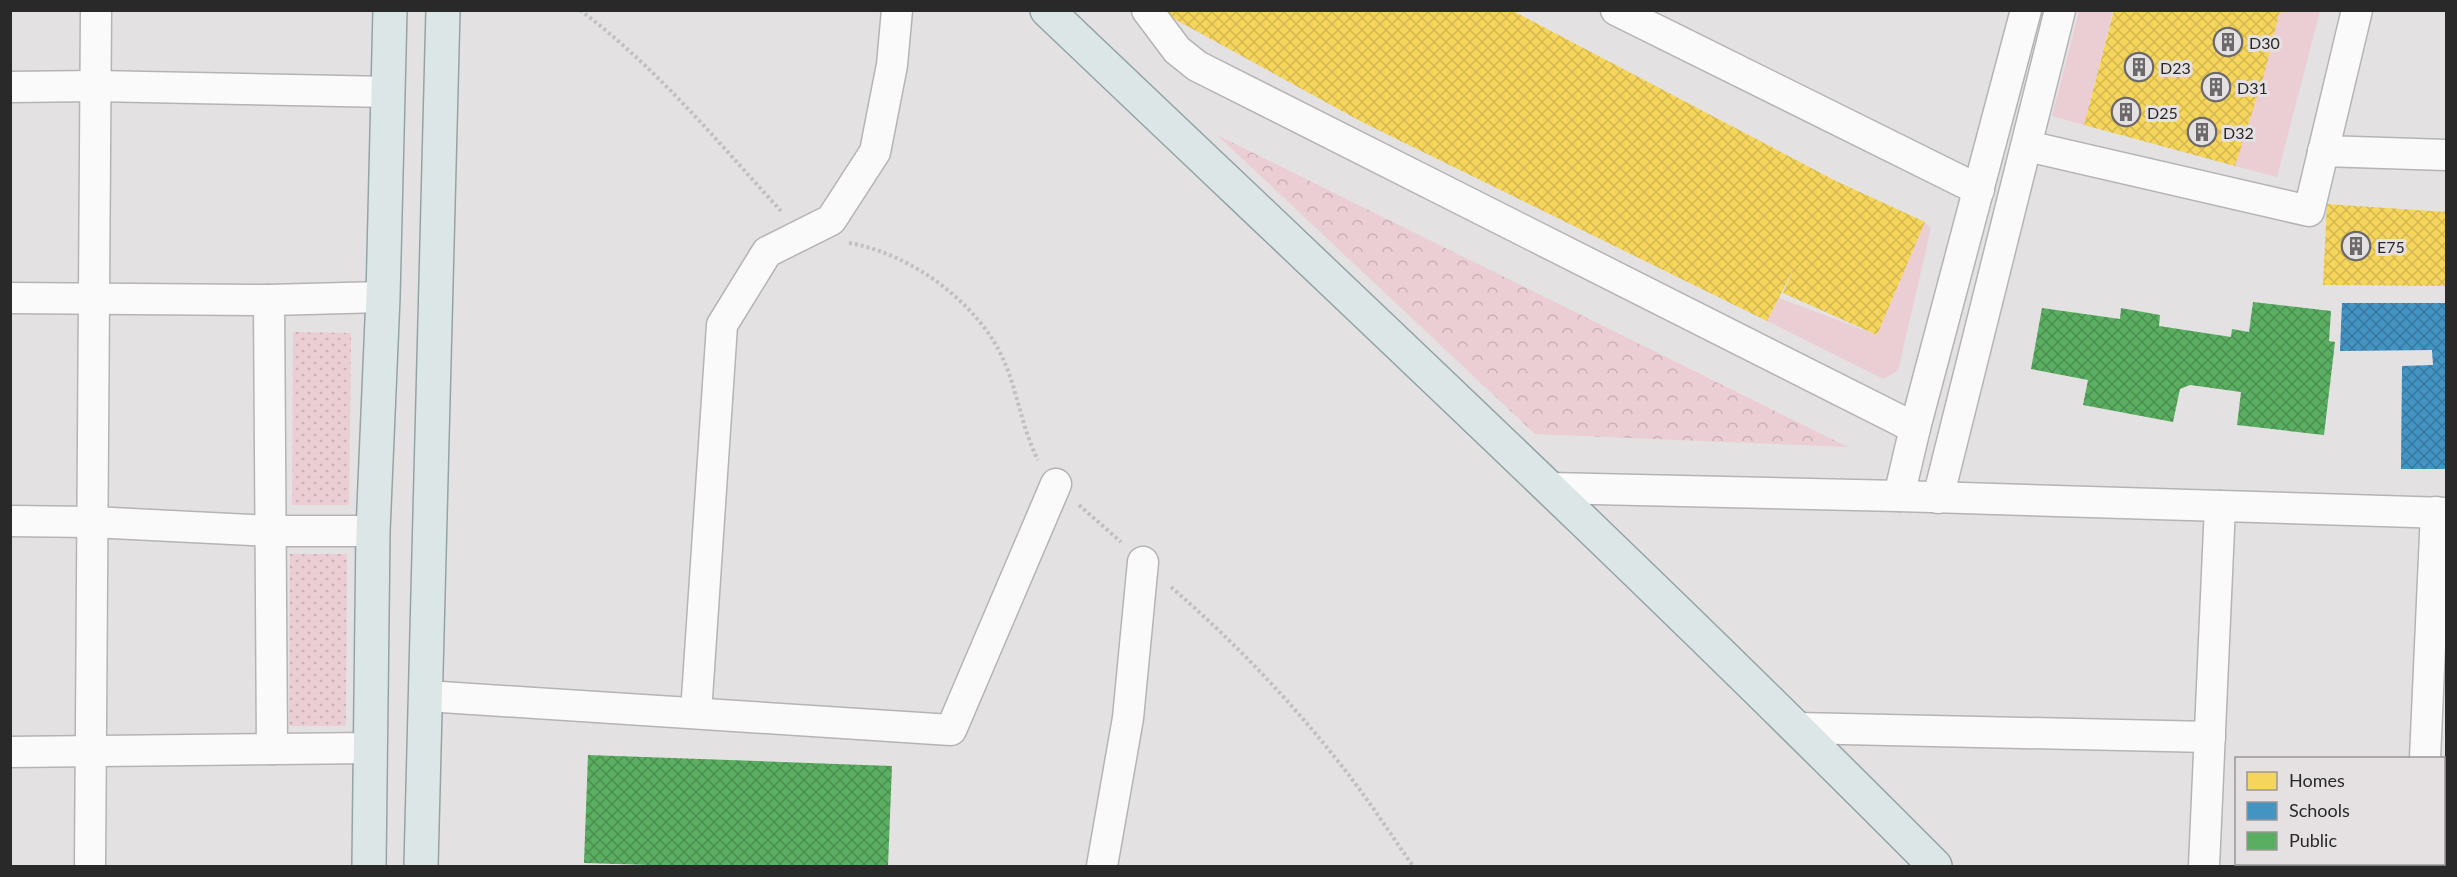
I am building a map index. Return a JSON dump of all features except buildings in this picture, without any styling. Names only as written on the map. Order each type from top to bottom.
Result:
[{"type":"main road","points":[[369,867],[374,531],[383,297],[390,10]]},
{"type":"main road","points":[[421,867],[443,10]]},
{"type":"main road","points":[[1047,10],[1550,488],[1798,728],[1935,867]]},
{"type":"street","points":[[90,867],[96,10]]},
{"type":"street","points":[[696,713],[722,325],[767,252],[831,220],[875,152],[892,65],[897,10]]},
{"type":"street","points":[[1147,10],[1177,50],[1197,66],[1915,428]]},
{"type":"street","points":[[1616,10],[1979,190]]},
{"type":"street","points":[[1899,496],[2026,10]]},
{"type":"street","points":[[1938,498],[2060,10]]},
{"type":"street","points":[[2027,146],[2309,211],[2357,10]]},
{"type":"street","points":[[10,87],[95,86],[389,92]]},
{"type":"street","points":[[2323,151],[2446,155]]},
{"type":"street","points":[[10,298],[269,300],[383,297]]},
{"type":"street","points":[[269,300],[272,749]]},
{"type":"street","points":[[426,696],[951,730],[1056,484]]},
{"type":"street","points":[[1550,488],[2441,513],[2425,757]]},
{"type":"street","points":[[2204,867],[2220,507]]},
{"type":"street","points":[[10,521],[92,522],[271,531],[374,531]]},
{"type":"street","points":[[1102,867],[1128,718],[1143,562]]},
{"type":"street","points":[[1798,728],[2210,737]]},
{"type":"street","points":[[10,752],[370,748]]},
{"type":"path","points":[[580,10],[628,48],[680,100],[801,234]]},
{"type":"path","points":[[849,242],[860,244],[932,277],[966,304],[988,331],[1003,360],[1017,398],[1029,443],[1041,467],[1056,484],[1214,624],[1279,691],[1334,756],[1413,867]]},
{"type":"green space","points":[[2079,11],[2113,11],[2084,125],[2052,116]]},
{"type":"green space","points":[[2277,11],[2320,11],[2277,177],[2235,166]]},
{"type":"green space","points":[[1217,135],[1848,447],[1535,434]]},
{"type":"green space","points":[[1925,222],[1931,228],[1898,371],[1883,379],[1767,321],[1779,298],[1877,335]]},
{"type":"green space","points":[[293,332],[351,333],[349,505],[292,505]]},
{"type":"green space","points":[[290,554],[347,554],[346,726],[289,726]]},
{"type":"place","name":"D30","points":[[2228,42]]},
{"type":"place","name":"D23","points":[[2139,67]]},
{"type":"place","name":"D31","points":[[2216,87]]},
{"type":"place","name":"D25","points":[[2126,112]]},
{"type":"place","name":"D32","points":[[2202,132]]},
{"type":"place","name":"E75","points":[[2356,246]]}]
